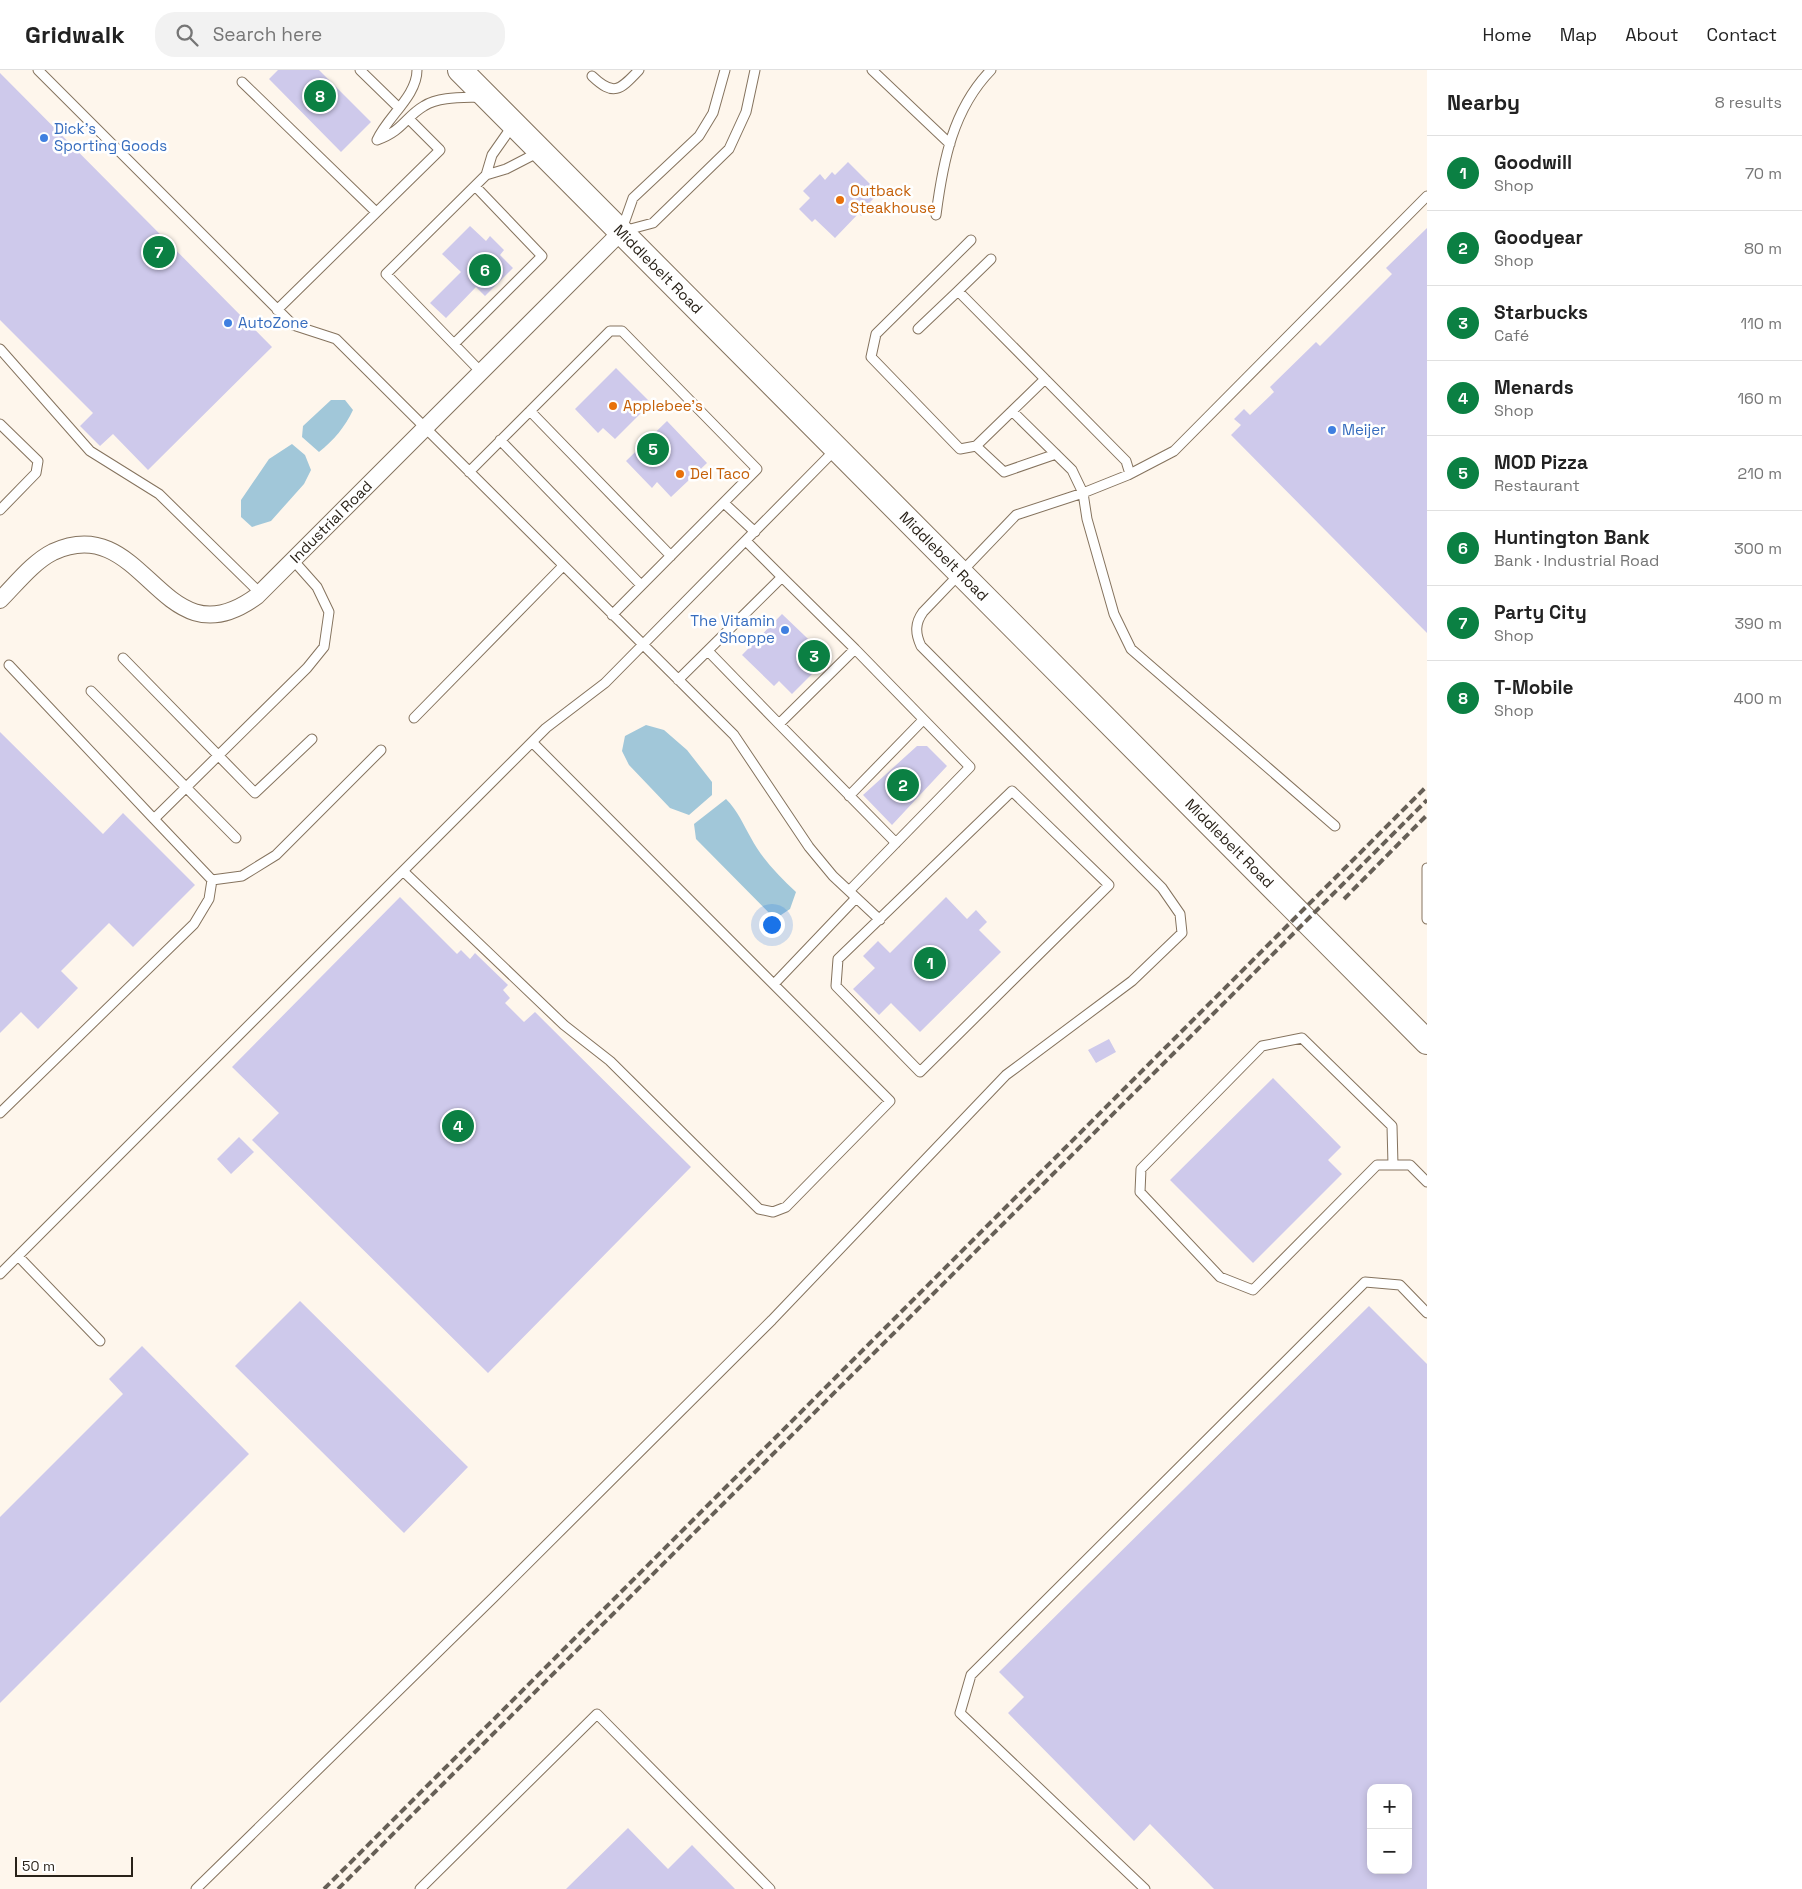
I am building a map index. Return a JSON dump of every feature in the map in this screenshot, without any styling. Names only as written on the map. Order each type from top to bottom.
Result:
[{"type":"main road","name":"Middlebelt Road","points":[[460,70],[515,122],[836,449],[1427,1042]]},
{"type":"street","name":"Industrial Road","points":[[0,600],[39,562],[52,553],[66,547],[82,545],[102,546],[117,552],[127,558],[174,602],[203,615],[234,610],[247,604],[621,232]]},
{"type":"lane","points":[[38,70],[293,326],[336,339],[734,735],[809,847],[833,876],[880,920]]},
{"type":"lane","points":[[360,70],[399,108]]},
{"type":"lane","points":[[417,70],[417,79],[399,108],[383,126],[377,140],[393,134],[424,106],[438,101],[487,97]]},
{"type":"lane","points":[[592,76],[604,86],[613,90],[622,87],[640,70]]},
{"type":"lane","points":[[621,232],[634,198],[698,136],[713,113],[725,70]]},
{"type":"lane","points":[[621,232],[653,224],[729,149],[746,112],[755,70]]},
{"type":"lane","points":[[872,70],[950,144]]},
{"type":"lane","points":[[936,215],[950,144],[959,114],[974,87],[991,70]]},
{"type":"lane","points":[[242,82],[376,212]]},
{"type":"lane","points":[[277,310],[440,150],[409,119]]},
{"type":"lane","points":[[481,372],[386,274],[476,187],[486,175],[492,155],[515,122]]},
{"type":"lane","points":[[486,175],[506,169],[542,150]]},
{"type":"lane","points":[[454,344],[542,256],[476,187]]},
{"type":"lane","points":[[196,1889],[494,1597],[772,1320],[1006,1075],[1132,981],[1182,934],[1180,914],[1172,898],[921,646],[916,631],[919,617],[1016,515],[1083,493],[1130,474],[1174,451],[1427,196]]},
{"type":"lane","points":[[971,240],[876,334],[871,357],[960,449],[976,446],[1045,379]]},
{"type":"lane","points":[[918,329],[991,259]]},
{"type":"lane","points":[[958,291],[1126,461],[1130,474]]},
{"type":"lane","points":[[468,472],[610,331],[622,331],[757,469],[612,615]]},
{"type":"lane","points":[[0,349],[90,451],[159,494],[260,593]]},
{"type":"lane","points":[[530,411],[671,556]]},
{"type":"lane","points":[[1012,411],[1072,470],[1083,493],[1087,519],[1114,614],[1131,649],[1335,826]]},
{"type":"lane","points":[[0,424],[38,461],[36,473],[0,510]]},
{"type":"lane","points":[[500,440],[641,585]]},
{"type":"lane","points":[[976,446],[1004,472],[1056,454]]},
{"type":"lane","points":[[0,1274],[546,728],[605,683],[836,449]]},
{"type":"lane","points":[[724,503],[755,532]]},
{"type":"lane","points":[[746,541],[970,767],[849,891]]},
{"type":"lane","points":[[154,819],[307,668],[324,647],[329,612],[317,587],[293,560]]},
{"type":"lane","points":[[414,718],[563,566]]},
{"type":"lane","points":[[678,680],[782,577]]},
{"type":"lane","points":[[779,724],[855,649]]},
{"type":"lane","points":[[708,651],[896,843]]},
{"type":"lane","points":[[123,658],[255,793],[312,739]]},
{"type":"lane","points":[[10,664],[212,880]]},
{"type":"lane","points":[[90,691],[236,838]]},
{"type":"lane","points":[[849,796],[922,720]]},
{"type":"lane","points":[[403,871],[568,1029],[610,1061],[759,1209],[773,1212],[786,1207],[890,1101],[532,742]]},
{"type":"lane","points":[[212,880],[242,876],[276,855],[381,750]]},
{"type":"lane","points":[[1012,791],[1109,885],[920,1072],[836,986],[838,959],[880,920],[1012,791]]},
{"type":"lane","points":[[1427,868],[1427,918]]},
{"type":"lane","points":[[0,1114],[194,924],[209,899],[212,880]]},
{"type":"lane","points":[[774,984],[856,898]]},
{"type":"lane","points":[[1393,1165],[1392,1126],[1302,1038],[1262,1046],[1141,1169],[1140,1192],[1220,1277],[1253,1290],[1377,1166],[1410,1165],[1427,1182]]},
{"type":"lane","points":[[18,1256],[100,1341]]},
{"type":"lane","points":[[1145,1889],[960,1713],[971,1675],[1365,1282],[1400,1286],[1427,1313]]},
{"type":"lane","points":[[420,1889],[597,1714],[770,1889]]},
{"type":"water","points":[[331,400],[345,400],[353,410],[339,433],[319,452],[302,437],[303,426]]},
{"type":"water","points":[[292,444],[305,455],[311,470],[304,484],[271,521],[252,527],[241,517],[241,500],[269,459]]},
{"type":"water","points":[[646,725],[664,730],[687,750],[712,782],[712,795],[689,815],[670,808],[629,765],[622,751],[625,736]]},
{"type":"water","points":[[726,799],[737,813],[760,853],[796,892],[790,909],[775,919],[696,839],[694,824]]},
{"type":"building","points":[[278,70],[319,70],[371,122],[341,152],[269,79]]},
{"type":"building","points":[[0,73],[272,347],[148,470],[113,434],[100,446],[80,426],[93,413],[0,320]]},
{"type":"building","name":"Outback Steakhouse","points":[[848,162],[879,193],[870,202],[873,204],[861,216],[859,213],[835,238],[815,219],[812,222],[799,209],[810,198],[803,191],[820,174],[825,180],[832,172],[835,175]]},
{"type":"building","points":[[470,226],[486,241],[490,236],[504,250],[500,255],[513,268],[485,296],[476,287],[446,318],[430,303],[461,272],[442,254]]},
{"type":"building","name":"Meijer","points":[[1427,228],[1427,633],[1231,435],[1241,425],[1234,419],[1244,409],[1250,415],[1274,392],[1270,387],[1316,342],[1320,346],[1392,274],[1386,268]]},
{"type":"building","name":"Applebee's","points":[[616,368],[651,403],[615,439],[603,428],[598,433],[575,409]]},
{"type":"building","points":[[667,421],[707,463],[671,497],[657,482],[652,488],[626,461]]},
{"type":"building","points":[[782,614],[828,658],[792,694],[779,681],[774,686],[742,655]]},
{"type":"building","points":[[0,732],[103,834],[123,813],[195,885],[133,947],[109,923],[61,971],[78,988],[38,1029],[21,1012],[0,1033]]},
{"type":"building","points":[[917,746],[927,746],[947,766],[892,825],[863,795]]},
{"type":"building","points":[[400,897],[457,954],[461,950],[470,959],[475,953],[508,985],[503,990],[510,998],[505,1003],[524,1022],[535,1012],[691,1167],[488,1373],[252,1140],[279,1113],[232,1067]]},
{"type":"building","points":[[946,897],[967,919],[976,910],[987,922],[979,930],[1001,952],[920,1032],[891,1003],[879,1015],[853,989],[875,968],[863,956],[878,941],[890,953]]},
{"type":"building","points":[[1109,1039],[1116,1052],[1096,1063],[1088,1050]]},
{"type":"building","points":[[1273,1078],[1341,1147],[1328,1160],[1342,1174],[1253,1263],[1170,1180]]},
{"type":"building","points":[[239,1137],[254,1152],[231,1174],[217,1159]]},
{"type":"building","points":[[300,1301],[468,1467],[404,1533],[235,1366]]},
{"type":"building","points":[[1369,1306],[1427,1364],[1427,1889],[1214,1889],[1150,1824],[1134,1841],[1008,1713],[1024,1697],[999,1672]]},
{"type":"building","points":[[142,1346],[249,1454],[0,1703],[0,1517],[123,1394],[109,1379]]},
{"type":"building","points":[[628,1828],[668,1869],[692,1845],[735,1889],[566,1889]]},
{"type":"railway","points":[[324,1889],[1427,786]]},
{"type":"railway","points":[[338,1889],[1427,800]]},
{"type":"railway","points":[[1344,899],[1427,815]]},
{"type":"place","name":"T-Mobile","points":[[320,96]]},
{"type":"place","name":"Dick's Sporting Goods","points":[[44,138]]},
{"type":"place","name":"Outback Steakhouse","points":[[840,200]]},
{"type":"place","name":"Party City","points":[[159,252]]},
{"type":"place","name":"Huntington Bank","points":[[485,270]]},
{"type":"place","name":"AutoZone","points":[[228,323]]},
{"type":"place","name":"Applebee's","points":[[613,406]]},
{"type":"place","name":"Meijer","points":[[1332,430]]},
{"type":"place","name":"MOD Pizza","points":[[653,449]]},
{"type":"place","name":"Del Taco","points":[[680,474]]},
{"type":"place","name":"The Vitamin Shoppe","points":[[785,630]]},
{"type":"place","name":"Starbucks","points":[[814,656]]},
{"type":"place","name":"Goodyear","points":[[903,785]]},
{"type":"place","name":"Goodwill","points":[[930,963]]},
{"type":"place","name":"Menards","points":[[458,1126]]}]
